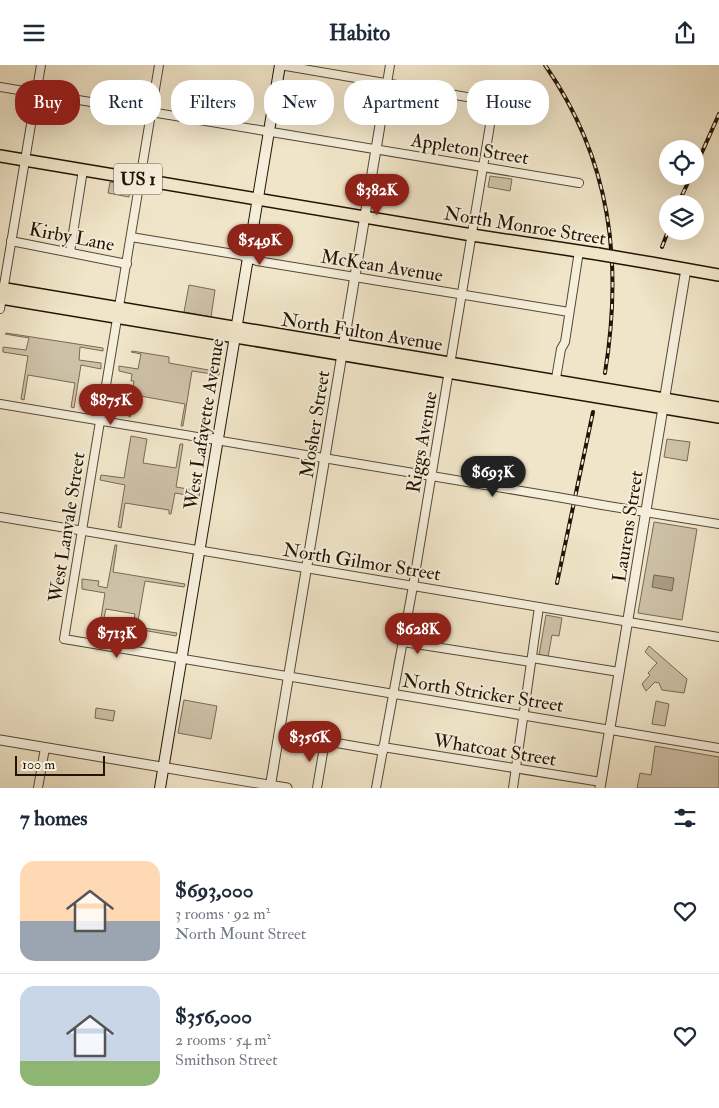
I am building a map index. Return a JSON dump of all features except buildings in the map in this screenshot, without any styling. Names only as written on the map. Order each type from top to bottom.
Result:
[{"type":"main road","name":"West Lafayette Avenue","points":[[160,788],[280,65]]},
{"type":"main road","name":"North Monroe Street","points":[[0,156],[719,275]]},
{"type":"main road","name":"North Fulton Avenue","points":[[1,296],[119,313],[663,403],[719,408]]},
{"type":"main road","name":"North Fulton Avenue","points":[[663,403],[719,417]]},
{"type":"street","points":[[38,80],[40,65]]},
{"type":"street","name":"West Lanvale Street","points":[[157,80],[160,65]]},
{"type":"street","points":[[280,65],[369,80]]},
{"type":"street","name":"Mosher Street","points":[[388,80],[390,65]]},
{"type":"street","name":"Appleton Street","points":[[0,87],[15,90]]},
{"type":"street","name":"Appleton Street","points":[[161,113],[579,183]]},
{"type":"street","points":[[1,296],[31,125]]},
{"type":"street","name":"West Lanvale Street","points":[[64,639],[150,125]]},
{"type":"street","name":"Mosher Street","points":[[270,787],[380,125]]},
{"type":"street","name":"Riggs Avenue","points":[[376,788],[432,477],[490,125]]},
{"type":"street","points":[[70,252],[83,170]]},
{"type":"street","name":"McKean Avenue","points":[[131,237],[240,255],[257,261],[570,312]]},
{"type":"street","name":"Kirby Lane","points":[[11,241],[127,264]]},
{"type":"street","points":[[555,385],[570,312],[579,251]]},
{"type":"street","name":"Laurens Street","points":[[600,785],[686,269]]},
{"type":"street","points":[[0,404],[719,524]]},
{"type":"street","name":"North Gilmor Street","points":[[0,517],[719,637]]},
{"type":"street","points":[[513,788],[539,607]]},
{"type":"street","name":"North Stricker Street","points":[[64,639],[719,748]]},
{"type":"street","points":[[403,642],[619,672]]},
{"type":"street","points":[[0,740],[270,787],[287,788]]},
{"type":"street","name":"Whatcoat Street","points":[[317,788],[325,741],[516,769],[600,785]]},
{"type":"street","points":[[38,788],[45,748]]},
{"type":"shaded area","points":[[490,176],[512,179],[510,191],[488,187]]},
{"type":"shaded area","points":[[110,182],[131,185],[129,197],[108,193]]},
{"type":"shaded area","points":[[189,285],[215,290],[211,317],[184,312]]},
{"type":"shaded area","points":[[6,333],[103,348],[103,351],[80,347],[79,360],[101,363],[101,369],[81,365],[74,408],[71,407],[75,383],[28,375],[24,400],[21,399],[28,356],[3,352],[3,347],[26,350],[29,338]]},
{"type":"shaded area","points":[[132,351],[169,357],[169,363],[220,372],[219,375],[192,371],[183,426],[181,426],[185,404],[135,395],[129,417],[134,381],[131,381],[132,374],[119,371],[119,366],[138,369],[141,354]]},
{"type":"shaded area","points":[[131,436],[147,439],[143,463],[176,468],[180,444],[183,444],[176,487],[200,491],[199,497],[175,493],[171,514],[169,514],[169,510],[125,503],[121,528],[118,527],[125,485],[100,480],[101,475],[124,478]]},
{"type":"shaded area","points":[[667,439],[690,442],[687,461],[664,457]]},
{"type":"shaded area","points":[[654,522],[697,529],[682,620],[638,613]]},
{"type":"shaded area","points":[[115,545],[117,545],[113,572],[185,584],[184,587],[145,581],[137,627],[177,633],[176,636],[137,629],[134,642],[130,641],[135,614],[106,609],[100,635],[98,636],[105,593],[82,589],[82,579],[99,581],[98,586],[107,588]]},
{"type":"shaded area","points":[[654,575],[674,578],[672,591],[652,587]]},
{"type":"shaded area","points":[[546,615],[562,618],[559,636],[552,635],[548,657],[539,655]]},
{"type":"shaded area","points":[[649,646],[687,679],[684,693],[662,690],[659,683],[655,682],[646,691],[642,684],[650,675],[648,673],[657,663],[645,652]]},
{"type":"shaded area","points":[[184,700],[217,706],[211,739],[178,733]]},
{"type":"shaded area","points":[[656,701],[669,704],[665,726],[652,724]]},
{"type":"shaded area","points":[[96,708],[115,711],[113,721],[95,718]]},
{"type":"shaded area","points":[[655,746],[719,757],[719,788],[637,788],[640,773],[651,775]]},
{"type":"railway","points":[[545,65],[567,101],[585,137],[598,175],[606,213],[611,251],[612,291],[605,373]]},
{"type":"railway","points":[[704,148],[719,114]]},
{"type":"railway","points":[[682,195],[687,185]]},
{"type":"railway","points":[[662,247],[665,240]]},
{"type":"railway","points":[[557,583],[593,412]]}]
